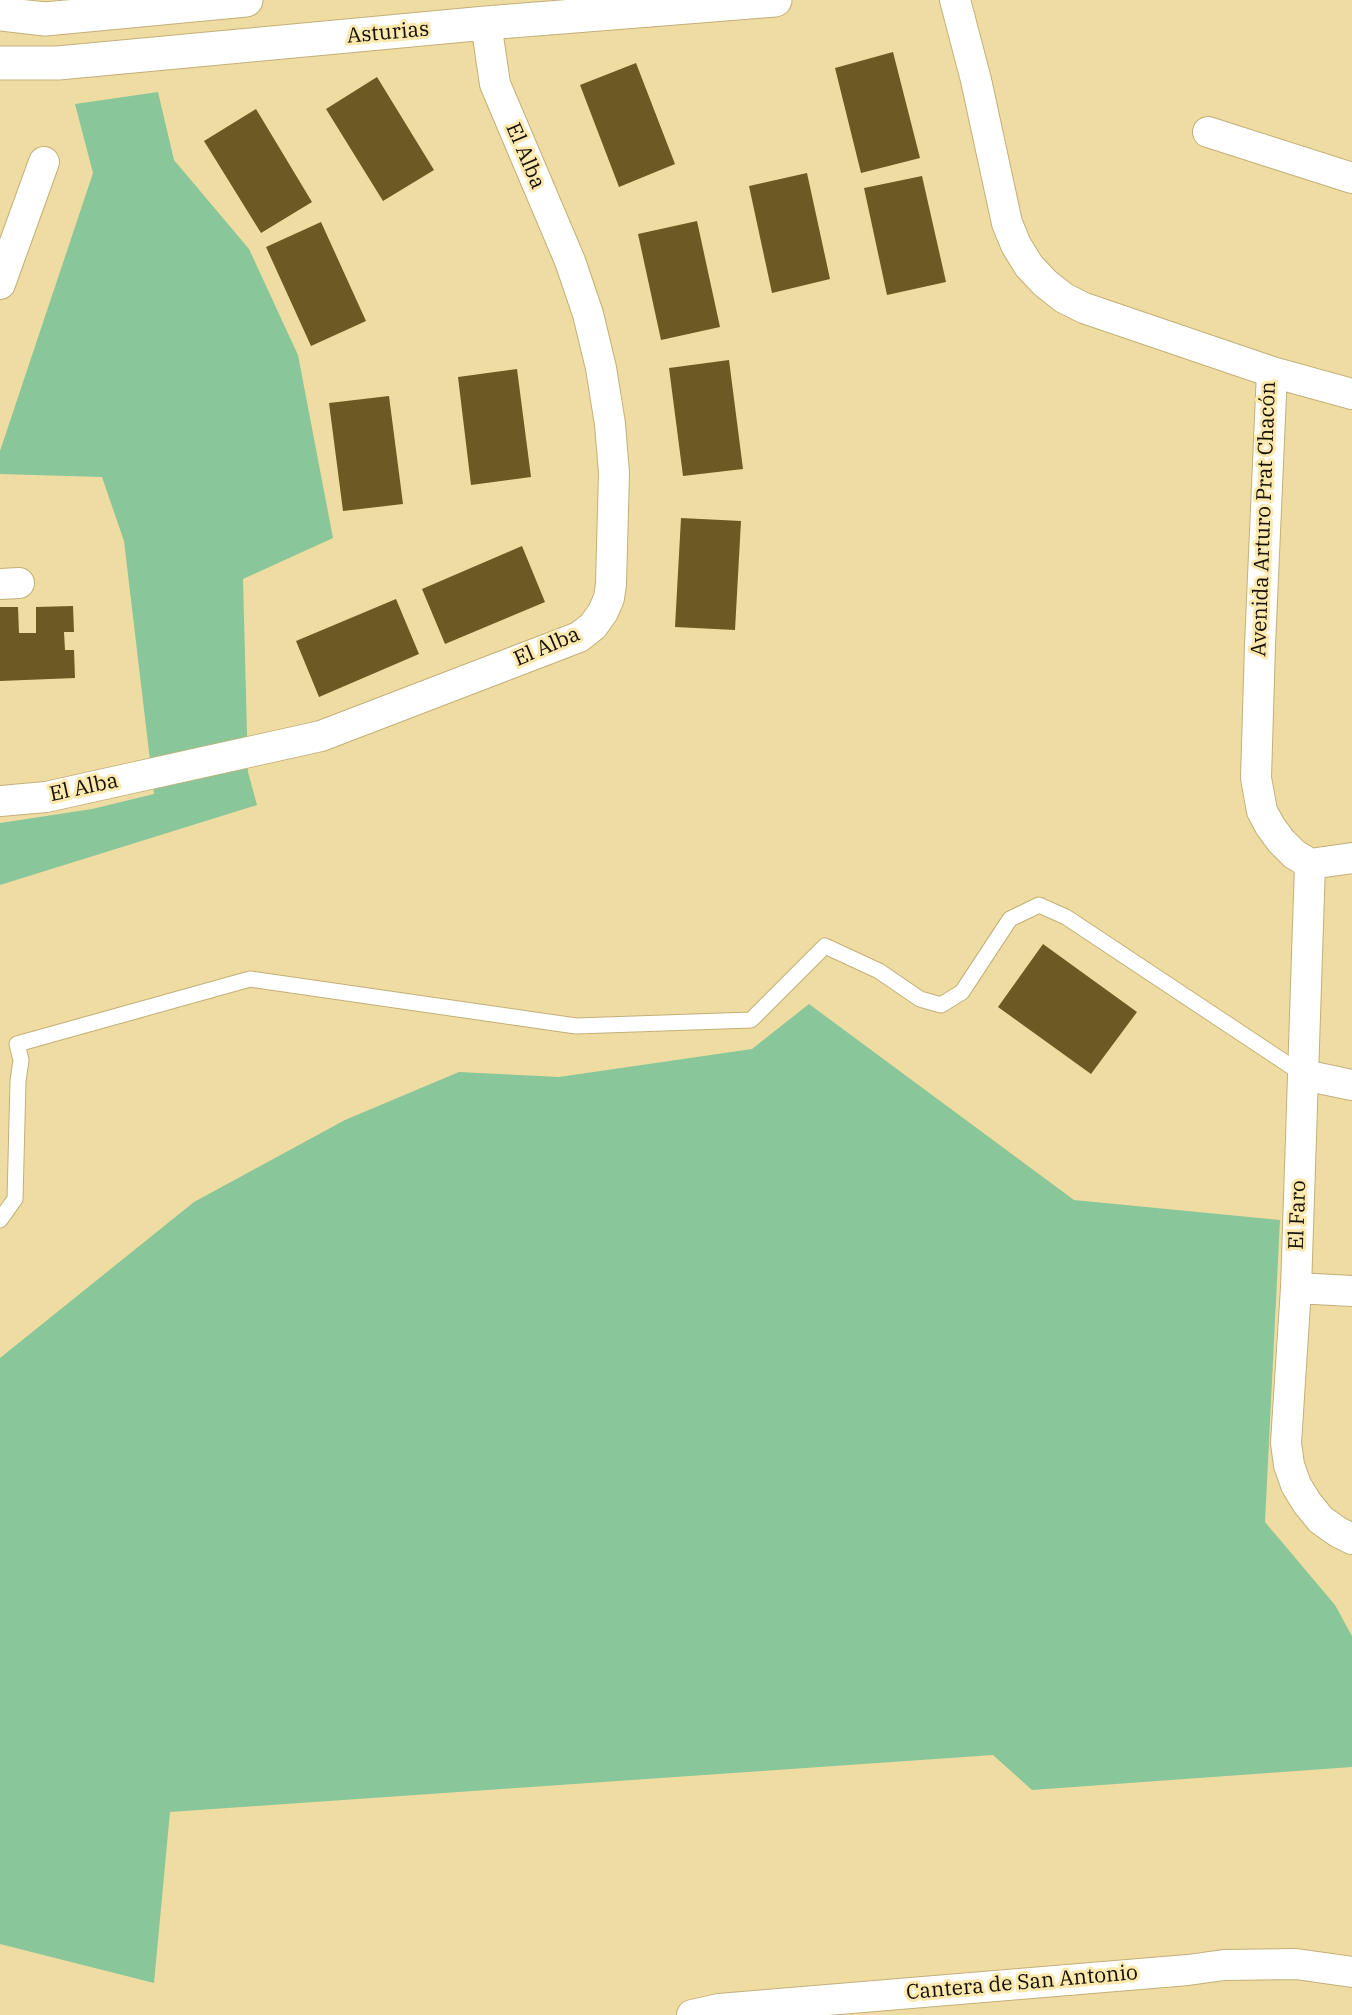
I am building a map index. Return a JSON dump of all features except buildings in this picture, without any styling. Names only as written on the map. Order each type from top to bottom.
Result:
[{"type":"street","points":[[0,14],[45,19],[246,0]]},
{"type":"street","name":"Asturias","points":[[0,63],[58,63],[486,23],[775,0]]},
{"type":"street","name":"Avenida Arturo Prat Chacón","points":[[955,0],[976,80],[1007,223],[1029,266],[1064,298],[1084,308],[1272,372],[1256,778],[1262,811],[1270,826],[1294,854],[1310,864]]},
{"type":"street","name":"El Alba","points":[[0,801],[46,797],[321,736],[579,637],[593,626],[603,612],[609,598],[611,584],[614,473],[602,368],[588,314],[570,261],[495,84],[486,23]]},
{"type":"street","points":[[1208,132],[1352,178]]},
{"type":"street","points":[[0,284],[44,162]]},
{"type":"street","points":[[1272,372],[1352,394]]},
{"type":"street","points":[[1310,864],[1352,858]]},
{"type":"street","name":"El Faro","points":[[1310,864],[1296,1288],[1286,1443],[1289,1465],[1296,1485],[1307,1503],[1321,1520],[1338,1533],[1352,1539]]},
{"type":"street","points":[[1304,1075],[1352,1084]]},
{"type":"street","points":[[1296,1288],[1352,1291]]},
{"type":"street","name":"Cantera de San Antonio","points":[[692,2015],[719,2009],[1188,1970],[1224,1965],[1296,1964],[1352,1972]]},
{"type":"lane","points":[[0,1221],[15,1199],[18,1081],[21,1060],[17,1044],[250,979],[576,1026],[751,1020],[825,946],[879,971],[920,999],[940,1005],[962,992],[1010,919],[1039,905],[1066,916],[1304,1075]]},
{"type":"green space","points":[[158,92],[174,160],[249,249],[298,355],[333,538],[243,579],[248,772],[257,805],[0,885],[0,823],[92,809],[154,794],[124,541],[102,477],[0,474],[0,451],[93,173],[75,104]]},
{"type":"green space","points":[[809,1004],[1074,1200],[1280,1220],[1265,1522],[1335,1605],[1352,1636],[1352,1767],[1032,1790],[993,1755],[170,1812],[154,1983],[0,1944],[0,1358],[194,1202],[345,1120],[459,1072],[559,1077],[752,1049]]}]
